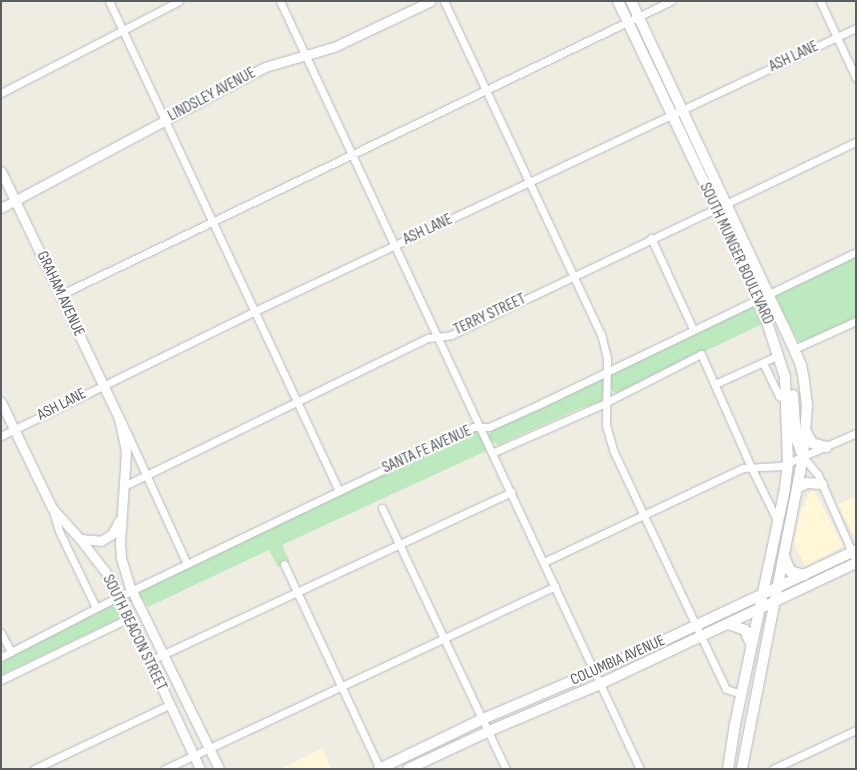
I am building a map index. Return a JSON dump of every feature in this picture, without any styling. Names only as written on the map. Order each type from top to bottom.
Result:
[{"type":"main road","name":"SOUTH MUNGER BOULEVARD","points":[[618,1],[716,208],[794,349],[804,381],[807,406],[803,457],[742,769]]},
{"type":"main road","name":"SOUTH MUNGER BOULEVARD","points":[[631,1],[726,203],[763,296],[785,377],[788,463],[778,522],[741,694],[728,769]]},
{"type":"main road","points":[[785,377],[791,386],[796,438],[803,457]]},
{"type":"main road","points":[[806,432],[812,444],[826,447]]},
{"type":"main road","points":[[788,463],[792,478],[789,503],[792,510]]},
{"type":"main road","points":[[797,488],[806,483],[822,484]]},
{"type":"main road","points":[[784,552],[790,571],[804,575]]},
{"type":"main road","name":"COLUMBIA AVENUE","points":[[379,769],[483,719],[594,673],[804,575],[855,556]]},
{"type":"main road","name":"COLUMBIA AVENUE","points":[[408,769],[488,731],[600,684],[759,610],[855,556]]},
{"type":"main road","points":[[728,624],[745,630],[751,646]]},
{"type":"street","points":[[109,1],[339,491]]},
{"type":"street","points":[[1,93],[179,1]]},
{"type":"street","points":[[280,1],[396,244],[437,336],[494,452],[594,673],[640,769]]},
{"type":"street","name":"LINDSLEY AVENUE","points":[[1,208],[265,66],[334,47],[432,1]]},
{"type":"street","points":[[444,1],[601,334],[608,371],[609,438],[726,688],[741,694]]},
{"type":"street","points":[[60,295],[671,1]]},
{"type":"street","points":[[820,1],[856,78]]},
{"type":"street","name":"ASH LANE","points":[[1,436],[102,384],[856,28]]},
{"type":"street","name":"TERRY STREET","points":[[124,486],[428,338],[451,335],[651,238],[856,142]]},
{"type":"street","name":"GRAHAM AVENUE","points":[[1,171],[102,384],[148,475],[146,480],[187,564]]},
{"type":"street","points":[[651,238],[693,329]]},
{"type":"street","name":"SANTA FE AVENUE","points":[[1,657],[131,590],[473,427],[489,427],[856,252]]},
{"type":"street","points":[[794,349],[856,321]]},
{"type":"street","points":[[494,452],[607,401],[701,354],[751,467],[778,522]]},
{"type":"street","points":[[715,384],[779,355]]},
{"type":"street","points":[[763,363],[779,396],[787,400]]},
{"type":"street","name":"SOUTH BEACON STREET","points":[[1,402],[52,508],[60,531],[96,608]]},
{"type":"street","name":"GRAHAM AVENUE","points":[[119,418],[126,452],[121,518],[121,558],[131,590]]},
{"type":"street","points":[[544,562],[743,468],[781,466],[856,433]]},
{"type":"street","points":[[803,457],[813,467],[822,484],[855,556]]},
{"type":"street","points":[[148,661],[511,492]]},
{"type":"street","name":"SOUTH BEACON STREET","points":[[52,508],[80,539],[111,579],[200,769]]},
{"type":"street","points":[[382,508],[506,769]]},
{"type":"street","points":[[80,539],[101,542],[112,534],[121,518]]},
{"type":"street","points":[[284,564],[379,769]]},
{"type":"street","points":[[166,769],[209,747],[555,586]]},
{"type":"street","name":"SOUTH BEACON STREET","points":[[131,590],[219,769]]},
{"type":"street","points":[[1,680],[129,618]]},
{"type":"street","points":[[1,633],[10,652]]},
{"type":"street","points":[[34,769],[169,705]]},
{"type":"street","points":[[774,769],[856,730]]},
{"type":"shaded area","points":[[814,490],[844,546],[805,566],[794,544],[802,506],[804,507],[808,494]]},
{"type":"shaded area","points":[[856,497],[856,540],[838,504]]},
{"type":"shaded area","points":[[323,748],[331,769],[280,769]]},
{"type":"green space","points":[[856,255],[856,317],[802,342],[798,341],[776,299],[756,309],[762,324],[756,327],[617,393],[612,391],[611,385],[604,388],[601,402],[583,407],[498,445],[492,441],[486,444],[488,450],[282,545],[290,562],[278,567],[269,550],[148,607],[141,597],[119,607],[122,615],[120,618],[1,675],[1,660],[111,605],[139,594],[144,589],[474,430],[483,437],[490,434],[491,429],[598,378],[604,380],[611,377],[611,373]]}]
